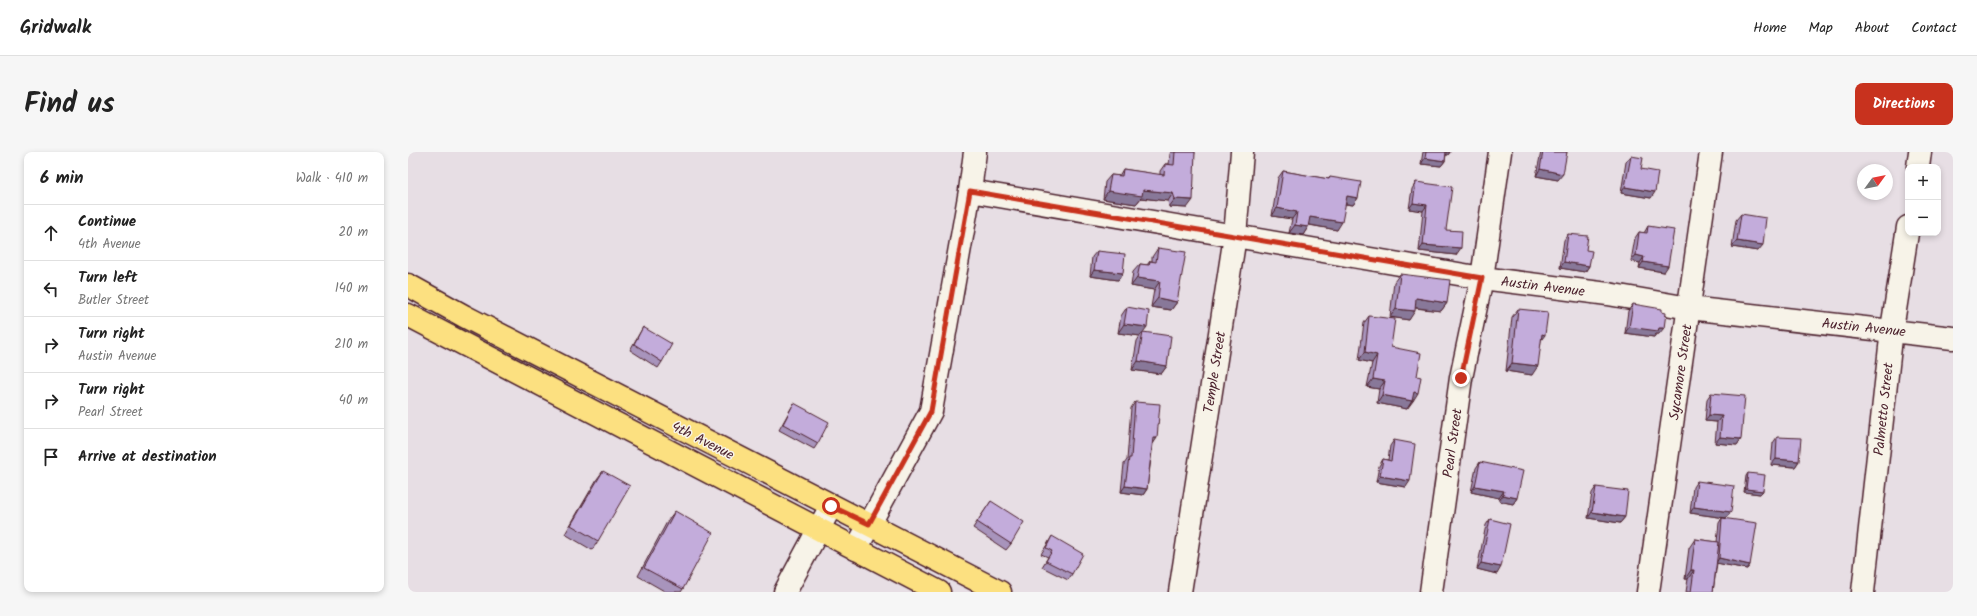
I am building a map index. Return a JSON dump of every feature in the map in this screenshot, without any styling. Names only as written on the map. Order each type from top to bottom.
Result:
[{"type":"main road","name":"4th Avenue","points":[[408,285],[464,316],[1000,592]]},
{"type":"main road","name":"4th Avenue","points":[[408,315],[939,592]]},
{"type":"street","points":[[856,549],[931,411],[970,191],[974,152]]},
{"type":"street","name":"Temple Street","points":[[1180,592],[1235,236],[1242,152]]},
{"type":"street","name":"Pearl Street","points":[[1431,592],[1461,378],[1482,278],[1500,152]]},
{"type":"street","name":"Sycamore Street","points":[[1648,592],[1711,152]]},
{"type":"street","points":[[1918,164],[1920,152]]},
{"type":"street","name":"Austin Avenue","points":[[970,191],[1482,278],[1608,294],[1689,308],[1892,329],[1953,338]]},
{"type":"street","name":"Palmetto Street","points":[[1863,592],[1892,329],[1907,236]]},
{"type":"street","points":[[785,592],[831,506]]},
{"type":"building","points":[[1175,152],[1195,152],[1193,200],[1175,199],[1173,193],[1143,190],[1142,196],[1108,191],[1111,175],[1122,176],[1123,169],[1164,175],[1165,164],[1174,165]]},
{"type":"building","points":[[1426,152],[1446,152],[1445,161],[1425,158]]},
{"type":"building","points":[[1543,152],[1567,152],[1563,174],[1540,169]]},
{"type":"building","points":[[1631,156],[1643,158],[1641,169],[1658,172],[1655,192],[1625,187]]},
{"type":"building","points":[[1283,171],[1329,179],[1330,177],[1361,182],[1358,198],[1347,196],[1342,222],[1310,217],[1308,227],[1295,225],[1297,212],[1277,208]]},
{"type":"building","points":[[1416,182],[1452,187],[1446,230],[1462,231],[1461,248],[1423,245],[1427,205],[1413,203]]},
{"type":"building","points":[[1741,214],[1766,218],[1763,245],[1737,241]]},
{"type":"building","points":[[1648,226],[1674,230],[1668,266],[1643,262],[1644,257],[1636,255],[1639,232],[1647,233]]},
{"type":"building","points":[[1568,234],[1588,236],[1586,250],[1592,251],[1589,266],[1564,262]]},
{"type":"building","points":[[1158,248],[1186,252],[1177,302],[1158,298],[1160,281],[1137,278],[1140,264],[1149,265],[1150,261],[1156,262]]},
{"type":"building","points":[[1097,251],[1125,254],[1123,273],[1094,270]]},
{"type":"building","points":[[1400,274],[1450,280],[1447,303],[1416,298],[1415,311],[1396,309]]},
{"type":"building","points":[[1633,304],[1662,309],[1662,312],[1666,313],[1664,328],[1659,328],[1658,331],[1629,327]]},
{"type":"building","points":[[1127,307],[1149,311],[1147,327],[1124,324]]},
{"type":"building","points":[[1518,309],[1548,312],[1545,335],[1542,334],[1538,366],[1512,363]]},
{"type":"building","points":[[1369,316],[1395,319],[1391,347],[1421,353],[1417,376],[1421,377],[1418,393],[1414,392],[1412,401],[1382,395],[1385,381],[1373,379],[1377,355],[1365,352]]},
{"type":"building","points":[[643,327],[672,344],[662,362],[634,344]]},
{"type":"building","points":[[1143,332],[1171,336],[1167,366],[1138,361]]},
{"type":"building","points":[[1711,393],[1745,396],[1741,439],[1720,437],[1722,416],[1709,415]]},
{"type":"building","points":[[1135,402],[1160,404],[1157,438],[1153,438],[1147,489],[1125,486],[1129,458],[1131,458]]},
{"type":"building","points":[[794,403],[829,422],[818,443],[783,424]]},
{"type":"building","points":[[1777,437],[1801,438],[1799,461],[1776,459]]},
{"type":"building","points":[[1394,440],[1415,444],[1410,481],[1380,476],[1383,459],[1391,461]]},
{"type":"building","points":[[1480,462],[1523,471],[1517,498],[1503,495],[1504,491],[1475,486]]},
{"type":"building","points":[[603,471],[630,486],[598,541],[571,525]]},
{"type":"building","points":[[1748,473],[1765,475],[1763,491],[1746,489]]},
{"type":"building","points":[[1697,481],[1734,486],[1731,512],[1694,507]]},
{"type":"building","points":[[1596,487],[1628,491],[1625,517],[1592,512]]},
{"type":"building","points":[[991,501],[1024,522],[1011,544],[977,522]]},
{"type":"building","points":[[675,511],[713,533],[683,589],[644,568]]},
{"type":"building","points":[[1722,518],[1757,523],[1750,565],[1719,558]]},
{"type":"building","points":[[1490,519],[1510,524],[1501,567],[1481,563]]},
{"type":"building","points":[[1052,536],[1083,554],[1072,574],[1046,561],[1052,551],[1046,548]]},
{"type":"building","points":[[1695,539],[1719,542],[1713,592],[1691,592],[1694,570],[1691,570]]},
{"type":"route","points":[[831,506],[869,524],[931,411],[970,191],[1482,278],[1461,378]]}]
